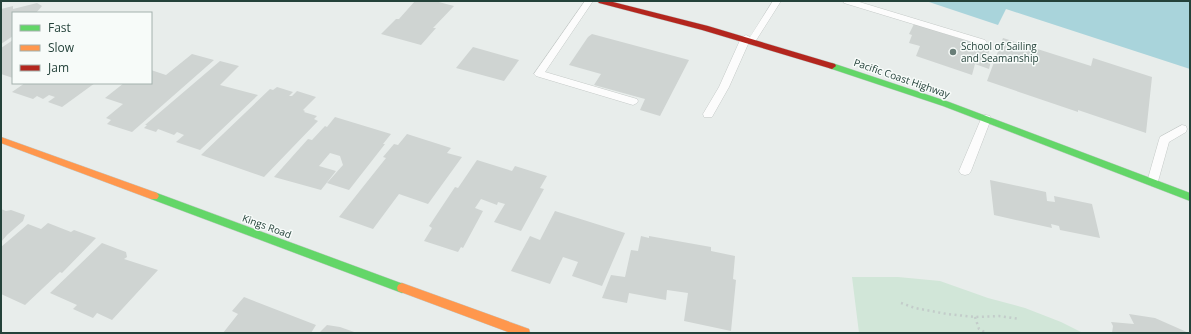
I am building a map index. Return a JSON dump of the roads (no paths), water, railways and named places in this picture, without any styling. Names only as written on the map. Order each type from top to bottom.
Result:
[{"type":"main road","name":"Pacific Coast Highway","points":[[600,1],[749,39],[879,80],[1153,182],[1190,198]]},
{"type":"main road","name":"Kings Road","points":[[1,140],[525,333]]},
{"type":"lane","points":[[588,1],[539,74],[633,101]]},
{"type":"lane","points":[[708,114],[749,39],[777,1]]},
{"type":"lane","points":[[847,1],[982,42]]},
{"type":"lane","points":[[965,171],[986,119]]},
{"type":"lane","points":[[1153,182],[1164,140],[1182,129]]},
{"type":"water","points":[[926,1],[1190,1],[1190,69],[1006,9],[998,25]]},
{"type":"place","name":"School of Sailing and Seamanship","points":[[953,52]]}]
